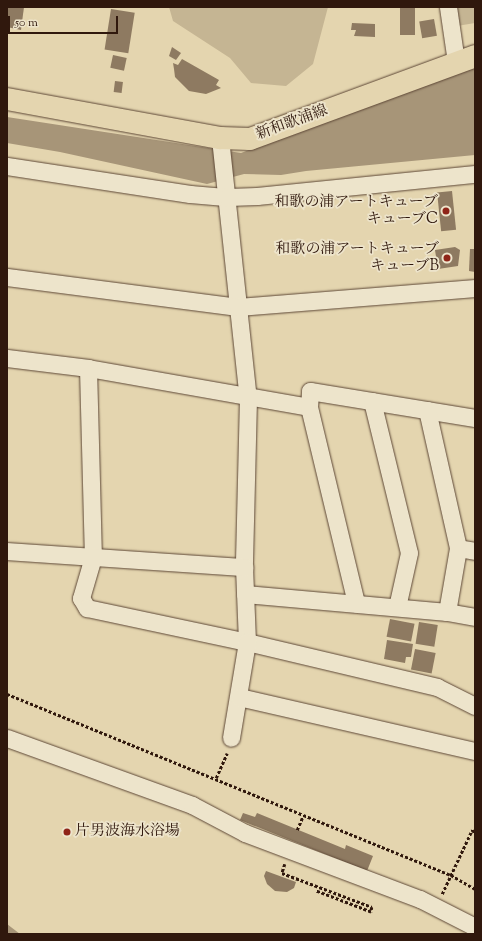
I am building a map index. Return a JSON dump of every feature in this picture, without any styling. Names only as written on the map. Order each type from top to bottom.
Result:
[{"type":"main road","name":"新和歌浦線","points":[[7,99],[221,143],[250,139],[465,59]]},
{"type":"street","points":[[448,7],[465,59]]},
{"type":"street","points":[[221,143],[228,192],[248,398],[244,567],[247,642],[239,698],[229,745]]},
{"type":"street","points":[[7,166],[190,194],[228,192],[257,196],[475,174]]},
{"type":"street","points":[[7,277],[238,307],[475,288]]},
{"type":"street","points":[[7,358],[88,368],[248,398],[309,407]]},
{"type":"street","points":[[88,368],[93,557],[81,598],[86,608],[247,642],[437,687],[475,706]]},
{"type":"street","points":[[356,603],[309,407],[310,391],[475,418]]},
{"type":"street","points":[[372,401],[409,553],[397,607]]},
{"type":"street","points":[[427,410],[458,548],[447,612]]},
{"type":"street","points":[[458,548],[475,551]]},
{"type":"street","points":[[7,551],[244,567]]},
{"type":"street","points":[[245,594],[397,607],[447,612],[475,617]]},
{"type":"street","points":[[239,698],[475,751]]},
{"type":"street","points":[[7,738],[185,803],[245,833],[420,899],[475,927]]},
{"type":"path","points":[[7,694],[216,778],[303,816],[451,875],[475,889]]},
{"type":"path","points":[[216,778],[229,745]]},
{"type":"path","points":[[297,830],[303,816]]},
{"type":"path","points":[[442,894],[467,839],[472,830],[475,832]]},
{"type":"path","points":[[286,861],[282,874],[372,907],[371,912],[316,891]]},
{"type":"shaded area","points":[[169,7],[328,7],[313,64],[286,86],[251,83],[230,58],[173,21]]},
{"type":"shaded area","points":[[447,7],[475,7],[475,23],[457,26]]},
{"type":"shaded area","points":[[475,68],[475,155],[306,171],[281,175],[244,174],[207,184],[60,152],[7,143],[7,117],[241,153],[429,81]]},
{"type":"shaded area","points":[[7,924],[20,934],[7,934]]},
{"type":"building","points":[[7,7],[24,7],[21,30],[7,27]]},
{"type":"building","points":[[400,7],[415,7],[415,35],[400,35]]},
{"type":"building","points":[[111,9],[135,13],[128,53],[105,49]]},
{"type":"building","points":[[434,19],[437,36],[422,38],[419,22]]},
{"type":"building","points":[[352,23],[375,24],[375,37],[354,36],[356,30],[351,30]]},
{"type":"building","points":[[172,47],[181,53],[176,60],[169,56]]},
{"type":"building","points":[[113,55],[127,58],[124,71],[110,68]]},
{"type":"building","points":[[182,59],[219,80],[216,85],[221,88],[206,94],[189,91],[175,77],[173,63],[178,65]]},
{"type":"building","points":[[115,81],[123,82],[122,93],[114,92]]},
{"type":"building","name":"和歌の浦アートキューブ キューブC","points":[[452,191],[456,230],[441,231],[437,193]]},
{"type":"building","name":"和歌の浦アートキューブ キューブB","points":[[455,247],[460,250],[458,266],[438,269],[435,250]]},
{"type":"building","points":[[470,249],[475,249],[475,272],[469,271]]},
{"type":"building","points":[[390,619],[415,624],[411,641],[387,637]]},
{"type":"building","points":[[419,622],[438,625],[434,647],[416,644]]},
{"type":"building","points":[[387,640],[413,644],[411,657],[406,657],[405,663],[384,659]]},
{"type":"building","points":[[415,649],[436,653],[432,674],[411,670]]},
{"type":"building","points":[[243,813],[255,817],[257,813],[345,849],[346,845],[373,856],[367,871],[240,820]]},
{"type":"building","points":[[266,871],[296,882],[294,888],[287,892],[275,891],[267,884],[264,876]]},
{"type":"place","name":"和歌の浦アートキューブ キューブC","points":[[446,211]]},
{"type":"place","name":"和歌の浦アートキューブ キューブB","points":[[447,258]]},
{"type":"place","name":"片男波海水浴場","points":[[67,832]]}]
